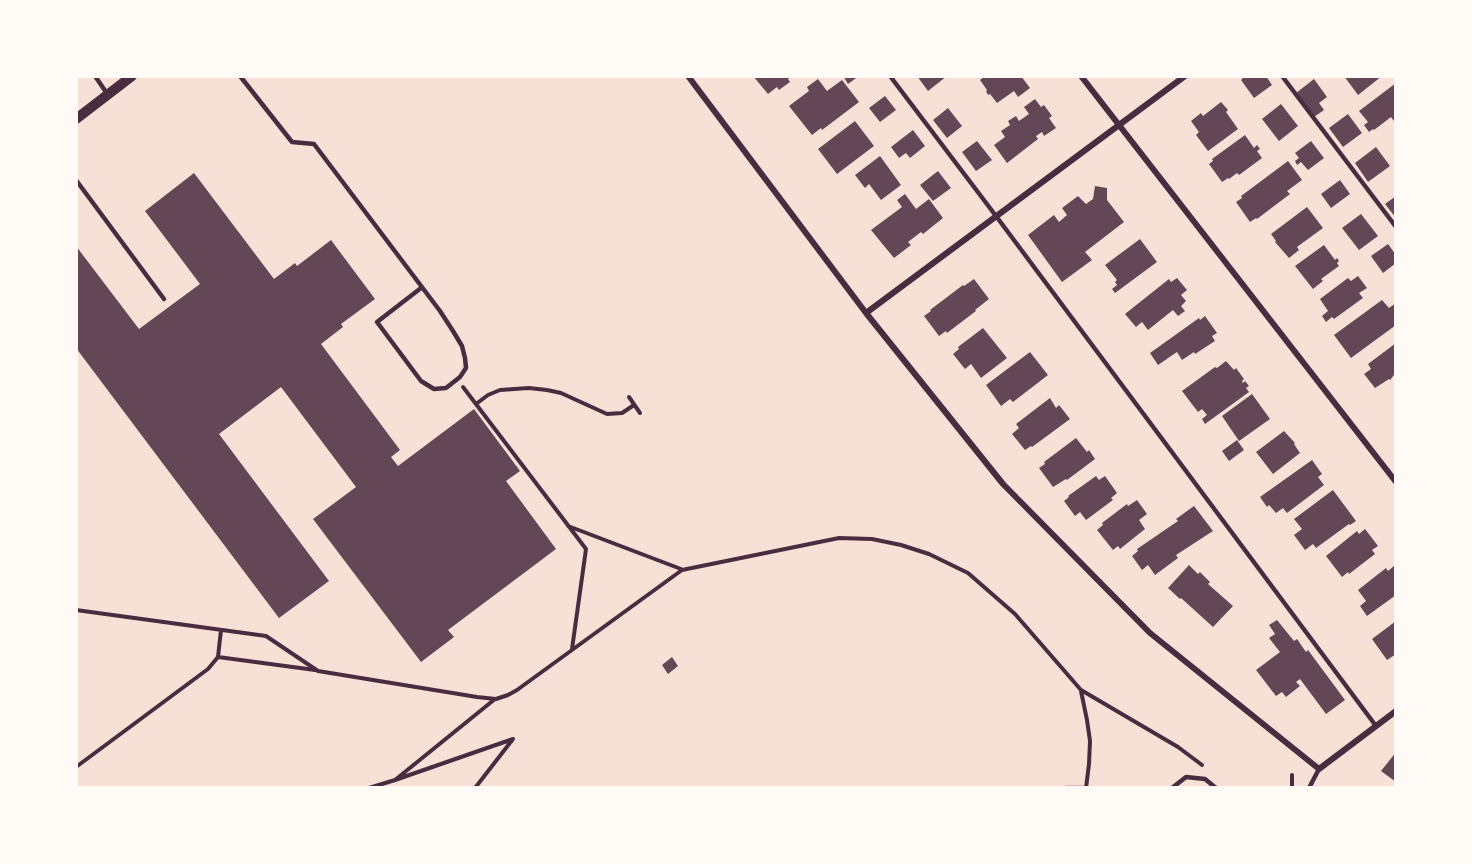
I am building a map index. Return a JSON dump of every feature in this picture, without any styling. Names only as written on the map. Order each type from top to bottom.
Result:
[{"type":"street","points":[[76,119],[132,76]]},
{"type":"street","points":[[688,76],[866,313],[1003,484],[1150,633],[1319,769],[1395,711]]},
{"type":"street","points":[[1081,76],[1395,482]]},
{"type":"street","points":[[866,313],[1185,76]]},
{"type":"lane","points":[[95,76],[108,95]]},
{"type":"lane","points":[[240,76],[292,141],[314,144],[440,312],[462,346],[466,368],[446,388],[434,390],[421,381],[377,322],[421,288]]},
{"type":"lane","points":[[890,76],[1376,726]]},
{"type":"lane","points":[[1282,76],[1395,226]]},
{"type":"lane","points":[[76,180],[164,299]]},
{"type":"lane","points":[[1309,788],[1319,769]]},
{"type":"lane","points":[[1172,788],[1186,777],[1205,779],[1216,788]]},
{"type":"path","points":[[457,379],[586,549],[572,649]]},
{"type":"path","points":[[476,404],[500,390],[530,388],[561,393],[607,414],[622,413],[635,404]]},
{"type":"path","points":[[629,397],[640,412]]},
{"type":"path","points":[[567,525],[682,570]]},
{"type":"path","points":[[395,780],[496,699],[517,690],[682,570],[839,538],[872,539],[901,544],[929,554],[968,573],[1015,614],[1081,690],[1178,747],[1204,768]]},
{"type":"path","points":[[76,610],[266,636],[318,670]]},
{"type":"path","points":[[76,767],[208,669],[218,657],[221,630]]},
{"type":"path","points":[[218,657],[318,670],[496,699]]},
{"type":"path","points":[[1081,690],[1090,741],[1086,788]]},
{"type":"path","points":[[369,788],[513,739],[475,788]]},
{"type":"path","points":[[1292,775],[1292,788]]},
{"type":"building","points":[[753,76],[792,76],[788,79],[790,82],[779,90],[777,87],[768,94]]},
{"type":"building","points":[[843,76],[859,76],[848,84]]},
{"type":"building","points":[[917,76],[947,76],[928,91]]},
{"type":"building","points":[[985,76],[1021,76],[1030,88],[1018,97],[1014,91],[997,103],[990,94],[988,95],[980,80]]},
{"type":"building","points":[[1245,76],[1266,76],[1272,85],[1254,98],[1241,80]]},
{"type":"building","points":[[1344,76],[1382,76],[1358,95]]},
{"type":"building","points":[[818,79],[827,91],[842,80],[859,102],[812,135],[789,106],[809,91],[807,87]]},
{"type":"building","points":[[1314,79],[1327,97],[1319,103],[1324,110],[1314,117],[1296,93]]},
{"type":"building","points":[[1396,83],[1396,119],[1394,121],[1391,117],[1369,132],[1364,125],[1368,122],[1359,111]]},
{"type":"building","points":[[885,96],[896,110],[880,122],[869,108]]},
{"type":"building","points":[[1035,99],[1041,107],[1044,105],[1052,116],[1049,118],[1056,128],[1044,136],[1042,132],[1036,136],[1038,139],[1007,163],[994,145],[1005,137],[1001,131],[1010,125],[1008,121],[1016,116],[1019,121],[1029,114],[1024,107]]},
{"type":"building","points":[[1221,102],[1238,129],[1208,151],[1196,135],[1199,132],[1191,121],[1201,113],[1203,116]]},
{"type":"building","points":[[1281,104],[1298,126],[1279,141],[1262,119]]},
{"type":"building","points":[[948,108],[962,126],[947,138],[933,120]]},
{"type":"building","points":[[1348,114],[1362,133],[1343,147],[1329,128]]},
{"type":"building","points":[[855,121],[874,146],[837,174],[818,149]]},
{"type":"building","points":[[913,130],[925,146],[910,158],[906,153],[899,158],[891,147]]},
{"type":"building","points":[[1245,135],[1254,148],[1257,145],[1260,149],[1257,151],[1262,158],[1239,175],[1237,173],[1222,182],[1209,164],[1213,161],[1212,159]]},
{"type":"building","points":[[977,141],[992,160],[976,171],[962,152]]},
{"type":"building","points":[[1311,141],[1324,158],[1308,170],[1301,162],[1297,165],[1295,161],[1299,158],[1295,153]]},
{"type":"building","points":[[1376,147],[1390,166],[1368,182],[1355,163]]},
{"type":"building","points":[[880,156],[901,185],[881,200],[869,184],[865,188],[855,175]]},
{"type":"building","points":[[1288,161],[1302,180],[1287,191],[1290,194],[1250,222],[1236,202]]},
{"type":"building","points":[[938,171],[951,188],[933,201],[920,185]]},
{"type":"building","points":[[194,173],[274,279],[295,263],[297,266],[331,240],[375,299],[341,324],[343,327],[321,344],[400,450],[391,457],[398,466],[474,409],[520,471],[506,481],[556,549],[448,630],[454,637],[421,662],[313,519],[356,487],[281,387],[219,434],[329,581],[279,618],[76,348],[76,246],[139,329],[200,284],[145,211]]},
{"type":"building","points":[[1340,180],[1350,194],[1331,208],[1321,194]]},
{"type":"building","points":[[1095,186],[1107,188],[1107,200],[1124,222],[1085,252],[1092,260],[1062,282],[1028,235],[1054,215],[1059,222],[1067,215],[1062,208],[1078,196],[1086,204],[1093,199]]},
{"type":"building","points":[[905,194],[916,209],[929,199],[943,218],[923,234],[921,232],[908,242],[911,245],[894,258],[871,230],[902,207],[897,200]]},
{"type":"building","points":[[1396,196],[1396,218],[1385,204]]},
{"type":"building","points":[[1307,207],[1323,228],[1297,247],[1299,250],[1289,258],[1271,234]]},
{"type":"building","points":[[1361,214],[1378,236],[1359,250],[1342,228]]},
{"type":"building","points":[[1140,239],[1157,262],[1115,293],[1112,289],[1117,285],[1115,282],[1117,280],[1105,265]]},
{"type":"building","points":[[1388,244],[1396,255],[1396,263],[1383,273],[1371,256]]},
{"type":"building","points":[[1324,245],[1335,260],[1337,258],[1339,266],[1321,279],[1323,281],[1313,289],[1295,266]]},
{"type":"building","points":[[1358,276],[1367,288],[1359,293],[1363,298],[1334,319],[1332,317],[1326,322],[1322,316],[1328,311],[1320,299],[1348,278],[1351,281]]},
{"type":"building","points":[[1177,278],[1187,290],[1181,295],[1186,301],[1181,306],[1185,311],[1178,316],[1173,310],[1148,330],[1142,322],[1136,327],[1125,314],[1169,279],[1171,282]]},
{"type":"building","points":[[974,279],[989,299],[947,333],[946,331],[939,336],[924,316]]},
{"type":"building","points":[[1382,300],[1389,308],[1396,303],[1396,325],[1351,358],[1334,335]]},
{"type":"building","points":[[1205,316],[1217,333],[1212,336],[1215,341],[1182,360],[1177,352],[1158,365],[1150,353]]},
{"type":"building","points":[[983,328],[1007,358],[981,378],[971,364],[965,369],[953,354],[959,349],[958,347]]},
{"type":"building","points":[[1396,343],[1396,377],[1394,375],[1390,380],[1375,388],[1364,374],[1371,369],[1368,364]]},
{"type":"building","points":[[1030,352],[1048,375],[1013,402],[1010,399],[1001,406],[986,385]]},
{"type":"building","points":[[1226,361],[1234,370],[1236,368],[1244,379],[1243,383],[1245,381],[1249,386],[1246,388],[1249,392],[1205,424],[1202,419],[1207,415],[1202,409],[1198,412],[1182,391]]},
{"type":"building","points":[[1252,394],[1270,419],[1239,441],[1222,416]]},
{"type":"building","points":[[1050,398],[1056,408],[1059,405],[1070,419],[1025,450],[1012,434],[1019,428],[1016,424]]},
{"type":"building","points":[[1284,431],[1295,443],[1300,453],[1273,474],[1256,452]]},
{"type":"building","points":[[1076,438],[1095,459],[1067,480],[1053,487],[1039,468]]},
{"type":"building","points":[[1237,440],[1244,450],[1229,461],[1222,451]]},
{"type":"building","points":[[1312,460],[1322,474],[1318,477],[1324,485],[1287,513],[1283,508],[1276,513],[1269,505],[1267,507],[1260,497]]},
{"type":"building","points":[[1096,476],[1099,480],[1105,476],[1117,493],[1111,498],[1113,500],[1086,520],[1080,512],[1075,516],[1064,501]]},
{"type":"building","points":[[1333,490],[1356,521],[1316,548],[1313,544],[1305,550],[1294,535],[1302,529],[1294,519]]},
{"type":"building","points":[[1137,500],[1147,514],[1139,520],[1145,529],[1120,549],[1118,546],[1113,550],[1097,530],[1103,525],[1102,523],[1127,504],[1128,506]]},
{"type":"building","points":[[1194,506],[1213,531],[1176,555],[1178,558],[1155,575],[1148,565],[1142,570],[1132,556],[1138,551],[1137,549],[1178,521],[1176,519]]},
{"type":"building","points":[[1365,529],[1378,546],[1372,550],[1375,554],[1342,577],[1326,556],[1357,531],[1359,534]]},
{"type":"building","points":[[1189,565],[1198,574],[1200,572],[1210,582],[1208,584],[1233,606],[1213,627],[1168,588]]},
{"type":"building","points":[[1394,566],[1396,568],[1396,595],[1367,616],[1360,606],[1366,601],[1358,590],[1386,568],[1388,571]]},
{"type":"building","points":[[1277,620],[1294,641],[1297,639],[1306,652],[1308,650],[1345,700],[1326,714],[1300,679],[1296,682],[1300,686],[1286,697],[1282,692],[1276,696],[1256,670],[1280,652],[1269,638],[1275,634],[1269,625]]},
{"type":"building","points":[[1396,621],[1396,654],[1387,660],[1372,639]]},
{"type":"building","points":[[672,657],[678,666],[668,674],[662,665]]},
{"type":"building","points":[[1396,752],[1396,782],[1381,771]]},
{"type":"waterway","points":[[1067,788],[1082,788]]}]
